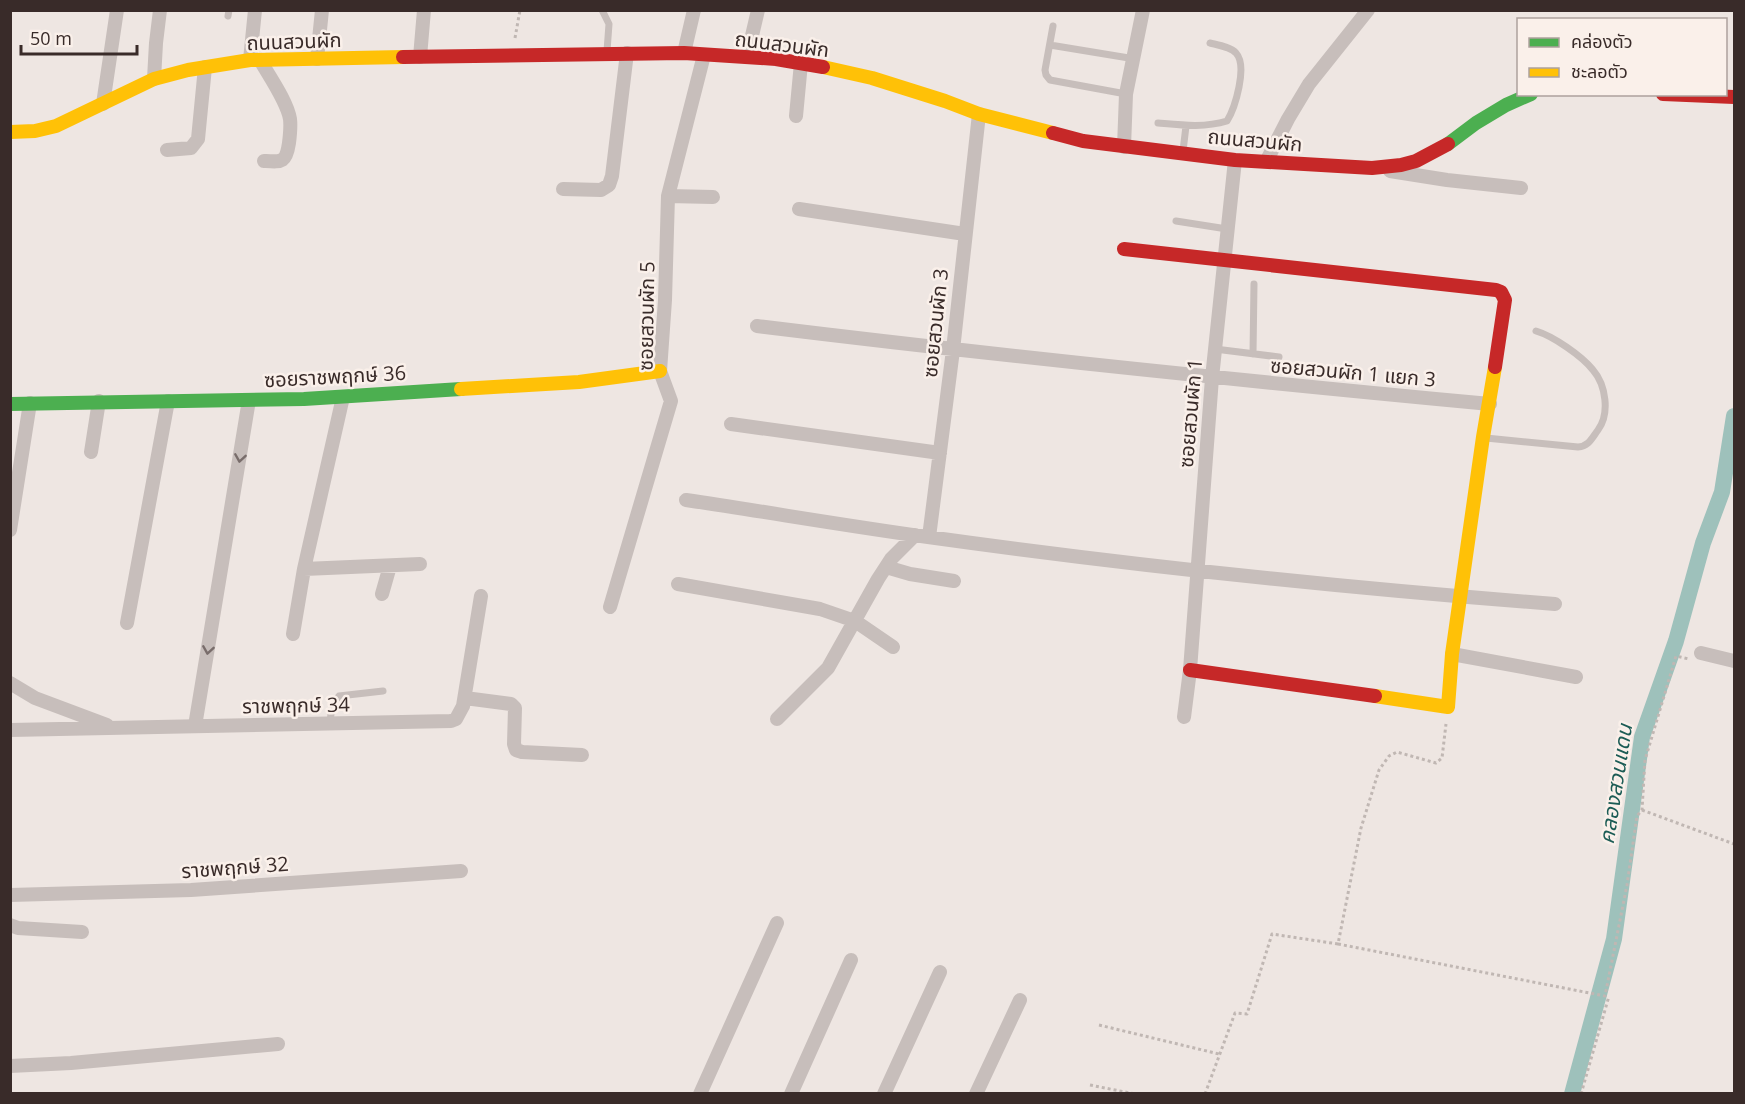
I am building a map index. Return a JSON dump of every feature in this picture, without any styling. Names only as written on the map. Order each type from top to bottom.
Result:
[{"type":"street","points":[[103,104],[117,10]]},
{"type":"street","points":[[153,79],[160,10]]},
{"type":"street","points":[[255,10],[255,60],[285,105],[290,117],[291,129],[287,155],[284,160],[264,161]]},
{"type":"street","points":[[317,59],[322,10]]},
{"type":"street","points":[[420,57],[424,10]]},
{"type":"street","points":[[684,53],[694,10]]},
{"type":"street","points":[[747,57],[758,10]]},
{"type":"street","points":[[1124,147],[1126,94],[1135,59],[1143,10]]},
{"type":"street","points":[[1267,160],[1288,119],[1310,84],[1368,10]]},
{"type":"street","points":[[563,189],[601,190],[609,185],[627,53]]},
{"type":"street","name":"ถนนสวนผัก","points":[[10,132],[34,131],[56,126],[153,79],[188,70],[255,60],[684,53],[801,63],[872,78],[979,114],[1083,141],[1235,160],[1267,160],[1372,168],[1416,161],[1450,142],[1506,105],[1526,96]]},
{"type":"street","name":"ซอยสวนผัก 5","points":[[610,607],[671,401],[660,371],[668,196],[704,55]]},
{"type":"street","points":[[796,116],[801,63]]},
{"type":"street","points":[[167,150],[191,148],[198,139],[205,67]]},
{"type":"street","points":[[1710,96],[1734,97]]},
{"type":"street","name":"ซอยสวนผัก 3","points":[[922,536],[939,453],[953,350],[979,114]]},
{"type":"street","name":"ซอยสวนผัก 1","points":[[1184,717],[1190,670],[1212,378],[1235,160]]},
{"type":"street","points":[[1372,168],[1521,189]]},
{"type":"street","points":[[668,196],[713,197]]},
{"type":"street","points":[[799,209],[965,234]]},
{"type":"street","points":[[1124,249],[1496,290],[1501,292],[1505,300],[1452,654],[1448,707],[1190,670]]},
{"type":"street","name":"ซอยสวนผัก 1 แยก 3","points":[[757,326],[1212,378],[1490,404]]},
{"type":"street","name":"ซอยราชพฤกษ์ 36","points":[[10,404],[343,397],[579,382],[660,371]]},
{"type":"street","points":[[293,634],[304,569],[343,397]]},
{"type":"street","points":[[195,726],[249,400]]},
{"type":"street","points":[[91,452],[99,401]]},
{"type":"street","points":[[127,623],[168,401]]},
{"type":"street","points":[[10,530],[30,403]]},
{"type":"street","points":[[731,424],[939,453]]},
{"type":"street","points":[[686,500],[922,536],[1197,570],[1460,597],[1555,604]]},
{"type":"street","points":[[777,719],[828,668],[891,559],[922,536]]},
{"type":"street","points":[[304,569],[420,564]]},
{"type":"street","points":[[382,594],[390,566]]},
{"type":"street","points":[[886,567],[954,581]]},
{"type":"street","points":[[678,584],[820,609],[855,621],[893,647]]},
{"type":"street","name":"ราชพฤกษ์ 34","points":[[10,730],[451,721],[456,719],[465,698],[481,596]]},
{"type":"street","points":[[1452,654],[1576,677]]},
{"type":"street","points":[[1698,657],[1734,661]]},
{"type":"street","points":[[10,683],[35,698],[114,728]]},
{"type":"street","points":[[465,698],[512,704],[515,708],[514,744],[516,750],[582,755]]},
{"type":"street","name":"ราชพฤกษ์ 32","points":[[10,895],[191,890],[461,872]]},
{"type":"street","points":[[700,1094],[777,923]]},
{"type":"street","points":[[10,926],[82,932]]},
{"type":"street","points":[[791,1094],[851,960]]},
{"type":"street","points":[[884,1094],[939,972]]},
{"type":"street","points":[[976,1094],[1020,1000]]},
{"type":"street","points":[[10,1066],[71,1064],[279,1044]]},
{"type":"lane","points":[[602,10],[609,24],[606,53]]},
{"type":"lane","points":[[1053,26],[1045,70],[1050,80],[1126,94]]},
{"type":"lane","points":[[1158,123],[1186,126],[1227,121],[1233,112],[1239,87],[1241,63],[1236,52],[1222,45],[1210,43]]},
{"type":"lane","points":[[1050,45],[1135,59]]},
{"type":"lane","points":[[1182,153],[1186,126]]},
{"type":"lane","points":[[1176,221],[1227,229]]},
{"type":"lane","points":[[1252,354],[1254,284]]},
{"type":"lane","points":[[1483,437],[1578,447],[1589,443],[1603,423],[1604,389],[1594,370],[1547,334],[1536,332]]},
{"type":"lane","points":[[1215,349],[1279,357]]},
{"type":"lane","points":[[330,724],[333,703],[339,696],[383,691]]},
{"type":"path","points":[[512,55],[520,10]]},
{"type":"path","points":[[1205,1094],[1235,1013],[1247,1014],[1272,934],[1338,944],[1605,996],[1627,885],[1637,816],[1642,810],[1645,760],[1676,656],[1698,657]]},
{"type":"path","points":[[1338,944],[1361,828],[1379,770],[1389,756],[1397,752],[1436,763],[1442,758],[1448,707]]},
{"type":"path","points":[[1642,810],[1734,844]]},
{"type":"path","points":[[1581,1094],[1609,996]]},
{"type":"path","points":[[1099,1025],[1219,1054]]},
{"type":"path","points":[[1090,1085],[1135,1094]]},
{"type":"waterway","name":"คลองสวนแดน","points":[[1572,1094],[1614,939],[1642,737],[1676,641],[1703,543],[1722,492],[1734,416]]},
{"type":"traffic: fast","points":[[1448,144],[1476,123],[1526,96]]},
{"type":"traffic: fast","points":[[10,404],[304,399],[461,389]]},
{"type":"traffic: slow","points":[[10,132],[35,131],[56,126],[154,79],[188,70],[250,60],[403,57]]},
{"type":"traffic: slow","points":[[823,67],[872,78],[979,114],[1053,133]]},
{"type":"traffic: slow","points":[[1375,696],[1448,707],[1452,654],[1495,367]]},
{"type":"traffic: slow","points":[[461,389],[579,382],[660,371]]},
{"type":"traffic: jam","points":[[403,57],[684,53],[776,59],[823,67]]},
{"type":"traffic: jam","points":[[1710,96],[1734,97]]},
{"type":"traffic: jam","points":[[1053,133],[1083,141],[1235,160],[1372,168],[1416,161],[1448,144]]},
{"type":"traffic: jam","points":[[1124,249],[1496,290],[1501,292],[1505,300],[1495,367]]},
{"type":"traffic: jam","points":[[1190,670],[1375,696]]}]
